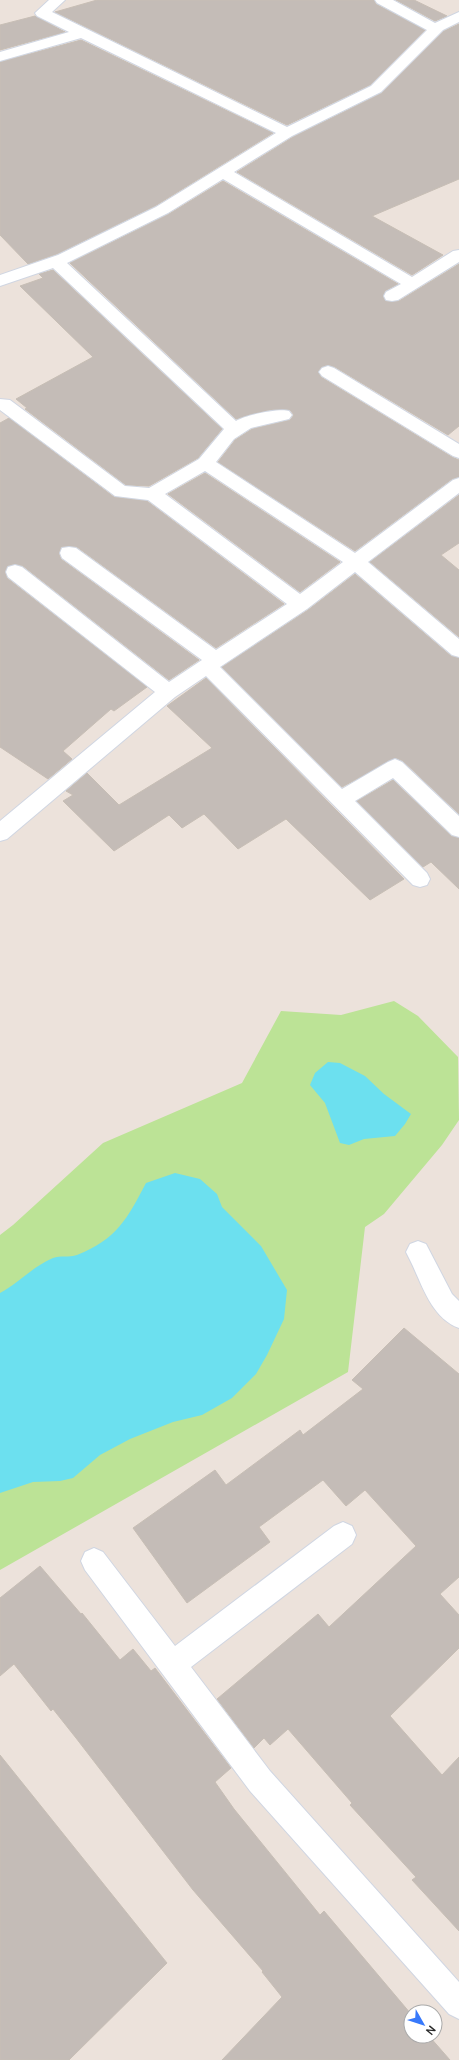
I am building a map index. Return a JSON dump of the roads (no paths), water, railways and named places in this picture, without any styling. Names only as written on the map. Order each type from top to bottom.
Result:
[{"type":"street","points":[[58,0],[42,13],[287,133]]},
{"type":"street","points":[[382,0],[435,29]]},
{"type":"street","points":[[0,281],[56,262],[162,210],[287,133],[376,89],[435,29],[459,16]]},
{"type":"street","points":[[0,57],[81,33]]},
{"type":"street","points":[[223,172],[413,284]]},
{"type":"street","points":[[392,296],[459,255]]},
{"type":"street","points":[[56,262],[235,430]]},
{"type":"street","points":[[328,372],[459,452]]},
{"type":"street","points":[[4,404],[121,492],[152,494],[300,604]]},
{"type":"street","points":[[152,494],[205,463],[228,435],[246,423],[283,415]]},
{"type":"street","points":[[205,463],[356,562],[459,650]]},
{"type":"street","points":[[0,833],[168,692],[300,604],[459,484]]},
{"type":"street","points":[[69,552],[211,663],[340,800],[420,879]]},
{"type":"street","points":[[15,572],[168,692]]},
{"type":"street","points":[[340,800],[395,767],[459,829]]},
{"type":"street","points":[[418,1252],[443,1302],[459,1317]]},
{"type":"street","points":[[172,1665],[343,1535]]},
{"type":"street","points":[[94,1561],[260,1781],[459,2004]]},
{"type":"water","points":[[328,1062],[340,1063],[365,1076],[384,1094],[411,1114],[395,1136],[364,1139],[349,1145],[340,1143],[325,1103],[310,1085],[315,1073]]},
{"type":"water","points":[[175,1173],[200,1179],[217,1194],[222,1207],[261,1246],[287,1290],[284,1319],[267,1355],[256,1374],[232,1398],[202,1415],[173,1422],[130,1439],[100,1455],[73,1478],[60,1481],[33,1482],[0,1493],[0,1293],[32,1270],[53,1258],[77,1255],[102,1242],[111,1235],[126,1217],[146,1183]]}]
